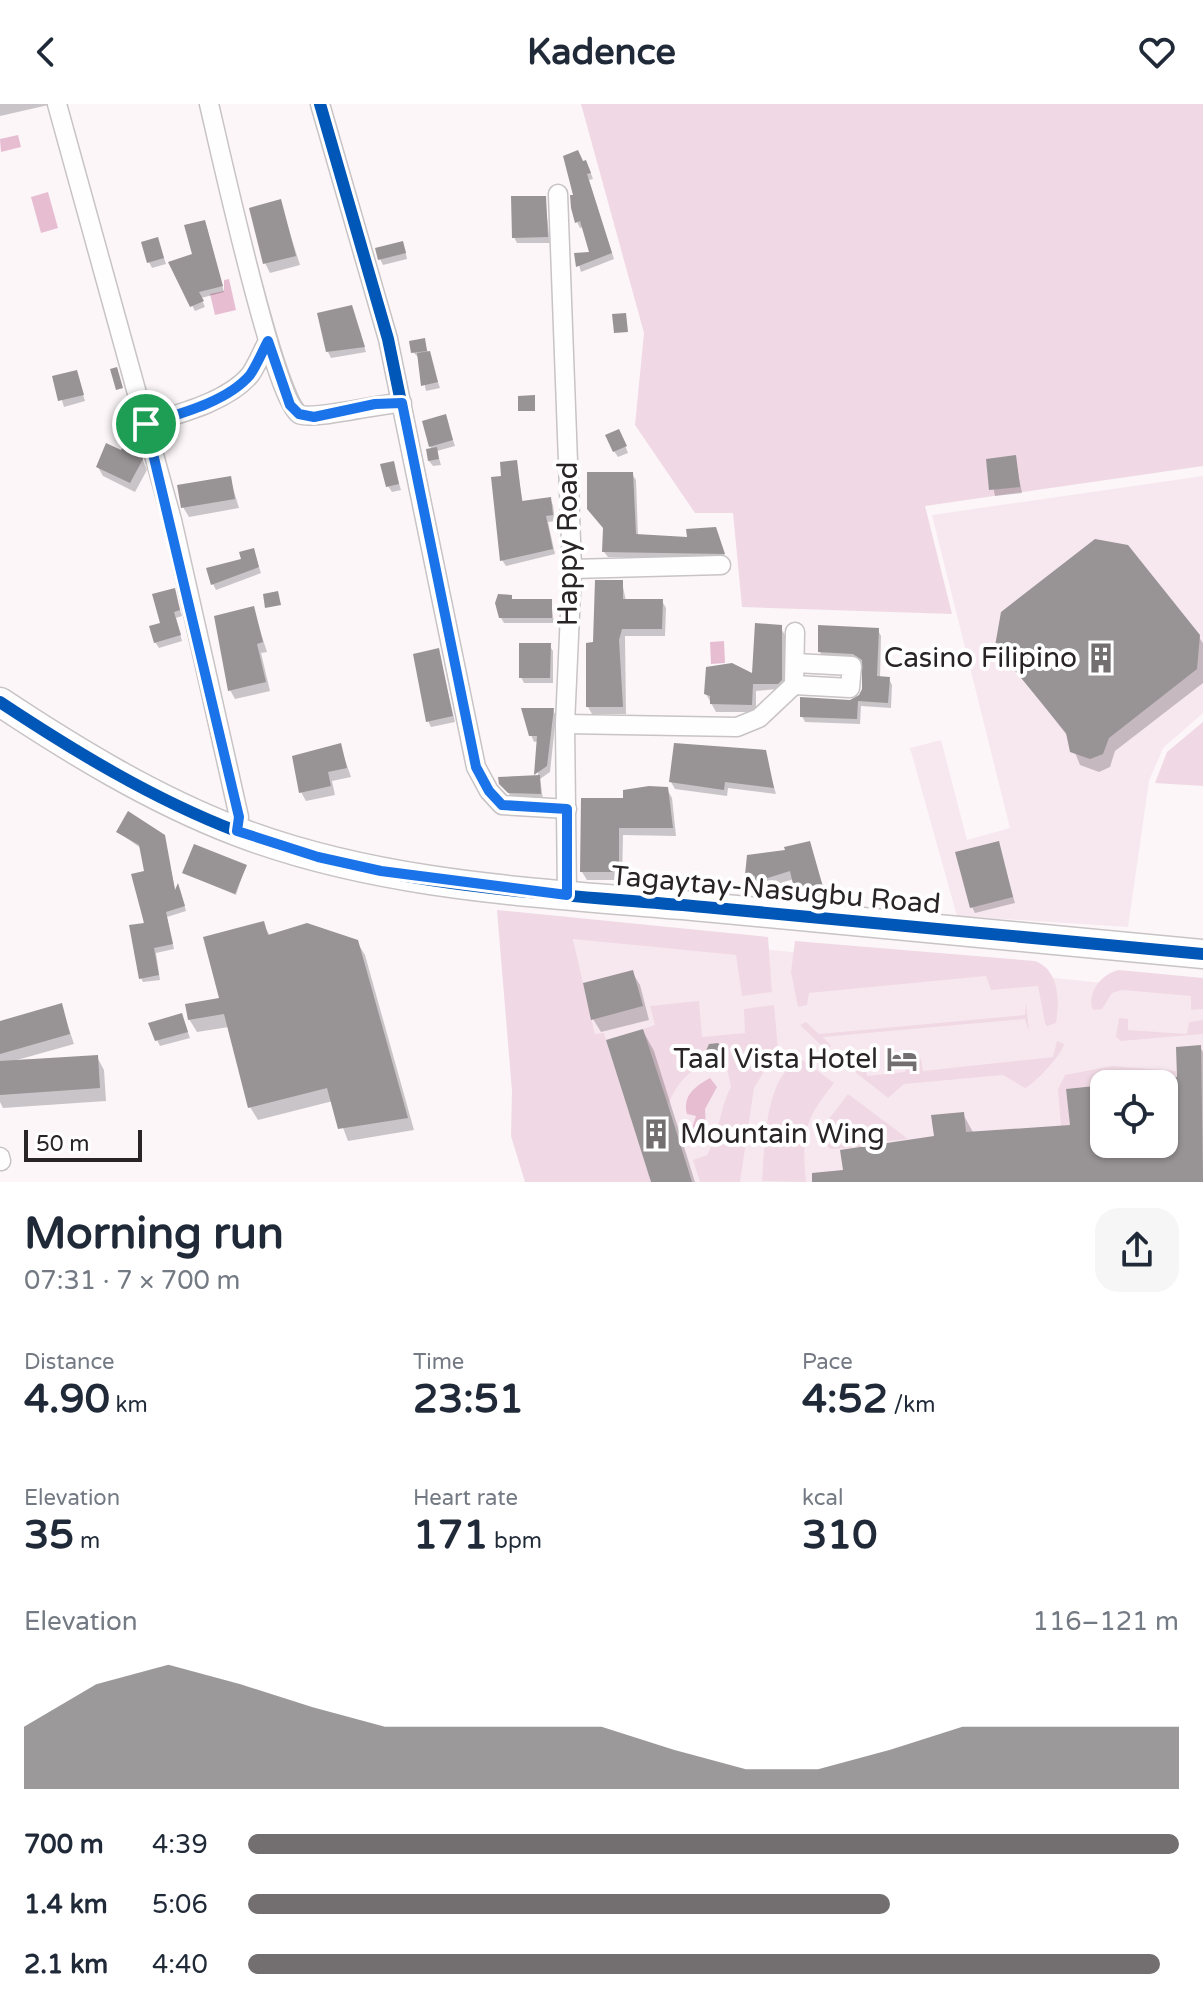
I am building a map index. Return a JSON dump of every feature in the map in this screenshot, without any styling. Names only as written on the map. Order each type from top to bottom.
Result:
[{"type":"main road","name":"Tagaytay-Nasugbu Road","points":[[0,702],[124,777],[237,831],[318,857],[381,871],[567,895],[1203,954]]},
{"type":"street","points":[[57,104],[146,424],[236,802],[237,831]]},
{"type":"street","points":[[209,104],[268,341],[290,405],[299,414],[314,417],[375,404],[402,403]]},
{"type":"street","points":[[320,104],[388,339],[476,767],[489,791],[502,805],[567,809]]},
{"type":"street","name":"Happy Road","points":[[558,194],[572,569],[565,724],[567,895]]},
{"type":"street","points":[[146,424],[182,413],[240,384],[251,373],[268,341]]},
{"type":"street","points":[[572,569],[721,565]]},
{"type":"street","points":[[565,724],[737,727],[759,718],[794,685],[795,632]]},
{"type":"street","points":[[794,685],[850,688],[852,666],[795,663]]},
{"type":"shaded area","points":[[581,104],[1203,104],[1203,466],[925,506],[952,614],[742,607],[733,513],[695,513],[635,425],[644,333]]},
{"type":"shaded area","points":[[18,135],[21,147],[1,152],[0,139]]},
{"type":"shaded area","points":[[48,192],[58,228],[41,233],[31,197]]},
{"type":"shaded area","points":[[229,279],[236,310],[215,315],[210,294],[224,291],[224,280]]},
{"type":"shaded area","points":[[1203,476],[1203,713],[1163,748],[1149,781],[1128,927],[957,916],[910,748],[941,740],[967,840],[1010,828],[932,515]]},
{"type":"shaded area","points":[[724,641],[725,663],[711,664],[710,642]]},
{"type":"shaded area","points":[[1203,722],[1203,786],[1155,783],[1167,752]]},
{"type":"shaded area","points":[[497,910],[768,937],[772,992],[742,996],[736,955],[573,939],[595,1034],[604,1033],[651,1182],[525,1182],[511,1136],[512,1091]]},
{"type":"shaded area","name":"Taal Vista Hotel","points":[[571,930],[1203,993],[1203,1182],[634,1182],[607,1087]]},
{"type":"shaded area","points":[[795,941],[1035,961],[1049,971],[1056,987],[1056,1023],[1047,1026],[1045,1023],[1038,986],[991,990],[986,976],[809,993],[807,1005],[798,1007],[791,972]]},
{"type":"shaded area","points":[[1119,970],[1203,978],[1203,1009],[1191,1010],[1191,996],[1122,990],[1112,993],[1102,1009],[1093,1010],[1092,997],[1097,985],[1101,979]]},
{"type":"shaded area","points":[[699,1001],[702,1037],[745,1033],[744,1009],[774,1005],[778,1049],[754,1088],[740,1182],[700,1182],[693,1160],[707,1155],[715,1138],[731,1087],[727,1068],[712,1063],[696,1069],[675,1090],[668,1105],[643,1029],[655,1025],[650,1006]]},
{"type":"shaded area","points":[[1026,1002],[1029,1032],[1025,1019],[823,1037],[831,1046],[827,1051],[800,1025],[806,1022],[819,1034],[1025,1015]]},
{"type":"shaded area","points":[[1119,1018],[1128,1019],[1128,1030],[1187,1034],[1189,1022],[1203,1020],[1203,1034],[1121,1041],[1116,1037]]},
{"type":"shaded area","points":[[1057,1041],[1064,1044],[1059,1054],[1025,1088],[1003,1075],[904,1084],[888,1098],[850,1068],[865,1065],[867,1076],[905,1072],[907,1059],[921,1059],[923,1071],[1053,1057]]},
{"type":"shaded area","points":[[803,1060],[834,1083],[816,1108],[807,1129],[804,1151],[806,1182],[762,1181],[766,1131],[774,1094],[790,1067]]},
{"type":"shaded area","points":[[1112,1066],[1163,1070],[1091,1070]]},
{"type":"shaded area","points":[[1090,1070],[1090,1086],[1066,1089],[1070,1125],[1061,1126],[1058,1089],[1065,1075]]},
{"type":"shaded area","points":[[710,1078],[717,1087],[705,1109],[706,1128],[699,1134],[692,1128],[696,1116],[687,1114],[687,1101],[695,1088]]},
{"type":"shaded area","points":[[848,1094],[908,1139],[881,1142],[881,1146],[830,1149],[823,1141],[829,1119]]},
{"type":"building","points":[[578,150],[591,173],[587,174],[612,253],[576,267],[574,253],[589,252],[580,221],[575,223],[570,195],[573,195],[563,156]]},
{"type":"building","points":[[511,196],[546,196],[548,237],[512,238]]},
{"type":"building","points":[[281,199],[296,256],[263,264],[249,208]]},
{"type":"building","points":[[205,220],[223,286],[199,292],[204,301],[190,307],[168,262],[192,254],[184,225]]},
{"type":"building","points":[[158,237],[164,258],[147,263],[141,242]]},
{"type":"building","points":[[403,241],[406,253],[378,260],[375,248]]},
{"type":"building","points":[[352,305],[365,347],[326,352],[317,313]]},
{"type":"building","points":[[626,313],[628,332],[614,333],[612,314]]},
{"type":"building","points":[[425,338],[427,351],[411,353],[409,341]]},
{"type":"building","points":[[430,351],[438,382],[421,386],[417,353]]},
{"type":"building","points":[[117,367],[123,388],[116,390],[110,369]]},
{"type":"building","points":[[77,370],[84,395],[58,401],[52,376]]},
{"type":"building","points":[[535,395],[535,411],[518,411],[518,396]]},
{"type":"building","points":[[446,414],[453,440],[429,447],[422,421]]},
{"type":"building","points":[[619,429],[627,446],[613,452],[605,435]]},
{"type":"building","points":[[125,442],[140,450],[143,459],[130,483],[96,467],[106,443],[121,450]]},
{"type":"building","points":[[437,447],[439,459],[428,461],[426,449]]},
{"type":"building","points":[[1016,455],[1020,487],[989,490],[986,459]]},
{"type":"building","points":[[517,460],[522,501],[551,497],[553,515],[546,516],[553,549],[500,561],[491,477],[501,476],[500,462]]},
{"type":"building","points":[[394,461],[399,484],[386,487],[380,464]]},
{"type":"building","points":[[587,472],[633,472],[636,534],[687,537],[686,529],[716,527],[725,554],[602,552],[603,528],[587,509]]},
{"type":"building","points":[[231,476],[235,499],[181,508],[177,485]]},
{"type":"building","name":"Casino Filipino","points":[[1095,539],[1128,545],[1200,635],[1197,669],[1109,738],[1103,754],[1090,759],[1070,752],[1066,733],[995,646],[1001,612]]},
{"type":"building","points":[[254,548],[259,567],[211,585],[206,568],[241,559],[239,552]]},
{"type":"building","points":[[595,580],[623,580],[623,599],[663,599],[662,629],[622,629],[619,640],[623,707],[586,707],[586,643],[593,642]]},
{"type":"building","points":[[175,588],[180,610],[174,612],[181,635],[154,643],[149,626],[160,623],[152,594]]},
{"type":"building","points":[[278,591],[281,605],[265,608],[263,594]]},
{"type":"building","points":[[498,594],[512,595],[512,599],[552,599],[552,618],[499,618],[495,603]]},
{"type":"building","points":[[254,606],[263,642],[257,644],[266,682],[228,691],[214,616]]},
{"type":"building","points":[[755,623],[782,625],[782,680],[778,684],[753,684],[752,705],[710,704],[710,696],[704,694],[706,667],[732,663],[752,673]]},
{"type":"building","points":[[818,625],[879,628],[877,676],[890,677],[888,703],[858,701],[857,719],[800,717],[800,697],[850,700],[862,689],[862,660],[853,654],[818,652]]},
{"type":"building","points":[[519,643],[551,643],[550,678],[519,678]]},
{"type":"building","points":[[439,648],[453,716],[426,722],[413,654]]},
{"type":"building","points":[[521,708],[554,708],[547,766],[534,775],[537,736],[529,736]]},
{"type":"building","points":[[341,743],[347,768],[328,772],[331,786],[299,793],[292,756]]},
{"type":"building","points":[[674,743],[766,750],[774,788],[725,782],[724,790],[669,782]]},
{"type":"building","points":[[540,775],[541,794],[508,793],[499,784],[498,777]]},
{"type":"building","points":[[668,787],[673,828],[619,828],[619,872],[580,872],[581,798],[623,798],[623,790]]},
{"type":"building","points":[[128,811],[165,835],[175,890],[178,883],[185,906],[166,912],[173,944],[154,948],[159,975],[139,979],[129,925],[144,923],[131,874],[144,871],[139,845],[116,832]]},
{"type":"building","points":[[810,841],[823,887],[795,893],[790,871],[755,882],[755,876],[745,875],[747,855],[785,850],[784,847]]},
{"type":"building","points":[[999,841],[1013,897],[970,908],[955,852]]},
{"type":"building","points":[[194,844],[247,865],[235,894],[182,873]]},
{"type":"building","points":[[264,921],[268,935],[307,923],[358,940],[408,1118],[338,1129],[327,1088],[248,1108],[224,1014],[188,1020],[185,1004],[219,998],[203,937]]},
{"type":"building","points":[[633,970],[643,1006],[591,1020],[583,983]]},
{"type":"building","points":[[62,1003],[70,1034],[0,1054],[0,1021]]},
{"type":"building","points":[[182,1013],[188,1032],[155,1041],[148,1023]]},
{"type":"building","name":"Mountain Wing","points":[[643,1029],[692,1182],[651,1182],[606,1040]]},
{"type":"building","points":[[718,1043],[724,1050],[721,1059],[711,1060],[705,1053],[709,1044]]},
{"type":"building","points":[[1201,1045],[1203,1182],[812,1182],[812,1173],[843,1170],[840,1150],[934,1136],[931,1115],[964,1112],[966,1132],[1070,1125],[1066,1089],[1090,1086],[1090,1158],[1178,1158],[1176,1047]]},
{"type":"building","points":[[98,1055],[100,1088],[0,1095],[0,1061]]},
{"type":"cycle path","points":[[320,104],[388,339],[476,767],[489,791],[502,805],[567,809]]},
{"type":"cycle path","points":[[0,702],[85,756],[175,804],[236,831],[349,865],[526,892],[1203,954]]},
{"type":"place","name":"Casino Filipino","points":[[1101,658]]},
{"type":"place","name":"Taal Vista Hotel","points":[[902,1059]]},
{"type":"place","name":"Mountain Wing","points":[[656,1134]]},
{"type":"route","points":[[268,341],[290,405],[299,414],[314,417],[375,404],[402,403],[476,767],[489,791],[502,805],[567,809],[567,895],[438,881],[381,871],[318,857],[237,831],[239,817],[172,520],[146,424],[182,413],[240,384],[251,373],[268,341]]}]
